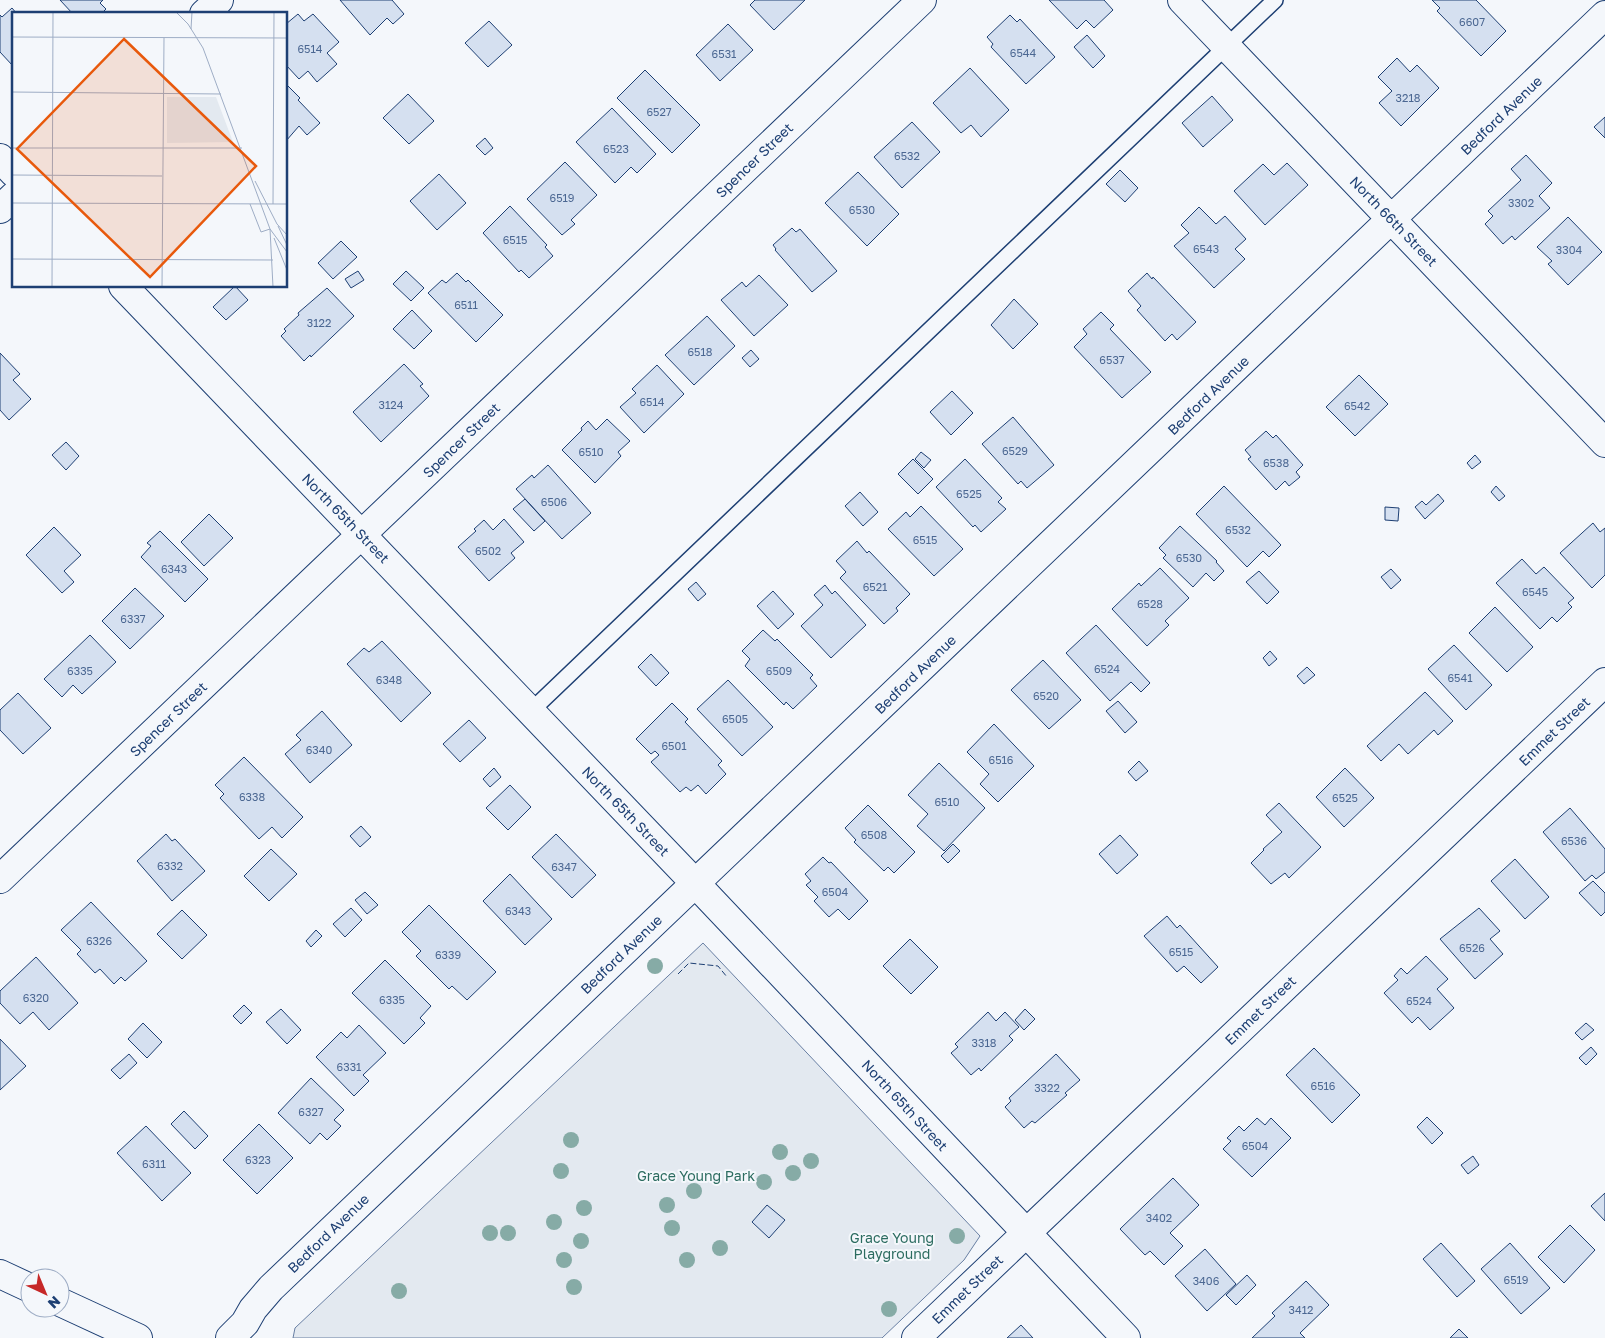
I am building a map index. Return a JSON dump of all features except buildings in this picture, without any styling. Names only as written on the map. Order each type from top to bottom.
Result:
[{"type":"street","points":[[206,12],[219,0]]},
{"type":"street","name":"Spencer Street","points":[[0,879],[922,0]]},
{"type":"street","name":"North 66th Street","points":[[1182,0],[1605,443]]},
{"type":"street","name":"Bedford Avenue","points":[[230,1338],[245,1323],[253,1309],[271,1288],[1605,15]]},
{"type":"street","points":[[0,158],[12,171]]},
{"type":"street","points":[[0,209],[12,198]]},
{"type":"street","name":"North 65th Street","points":[[125,288],[695,883],[1126,1338]]},
{"type":"street","name":"Emmet Street","points":[[916,1338],[1605,682]]},
{"type":"street","points":[[0,1274],[20,1283]]},
{"type":"street","points":[[70,1307],[138,1338]]},
{"type":"lane","points":[[531,711],[1275,0]]},
{"type":"green space","name":"Grace Young Park","points":[[703,943],[980,1236],[964,1260],[882,1338],[293,1338],[295,1328]]},
{"type":"fence","points":[[678,974],[689,963],[718,966],[727,977]]},
{"type":"park label","name":"Grace Young Playground","points":[[892,1246]]}]
